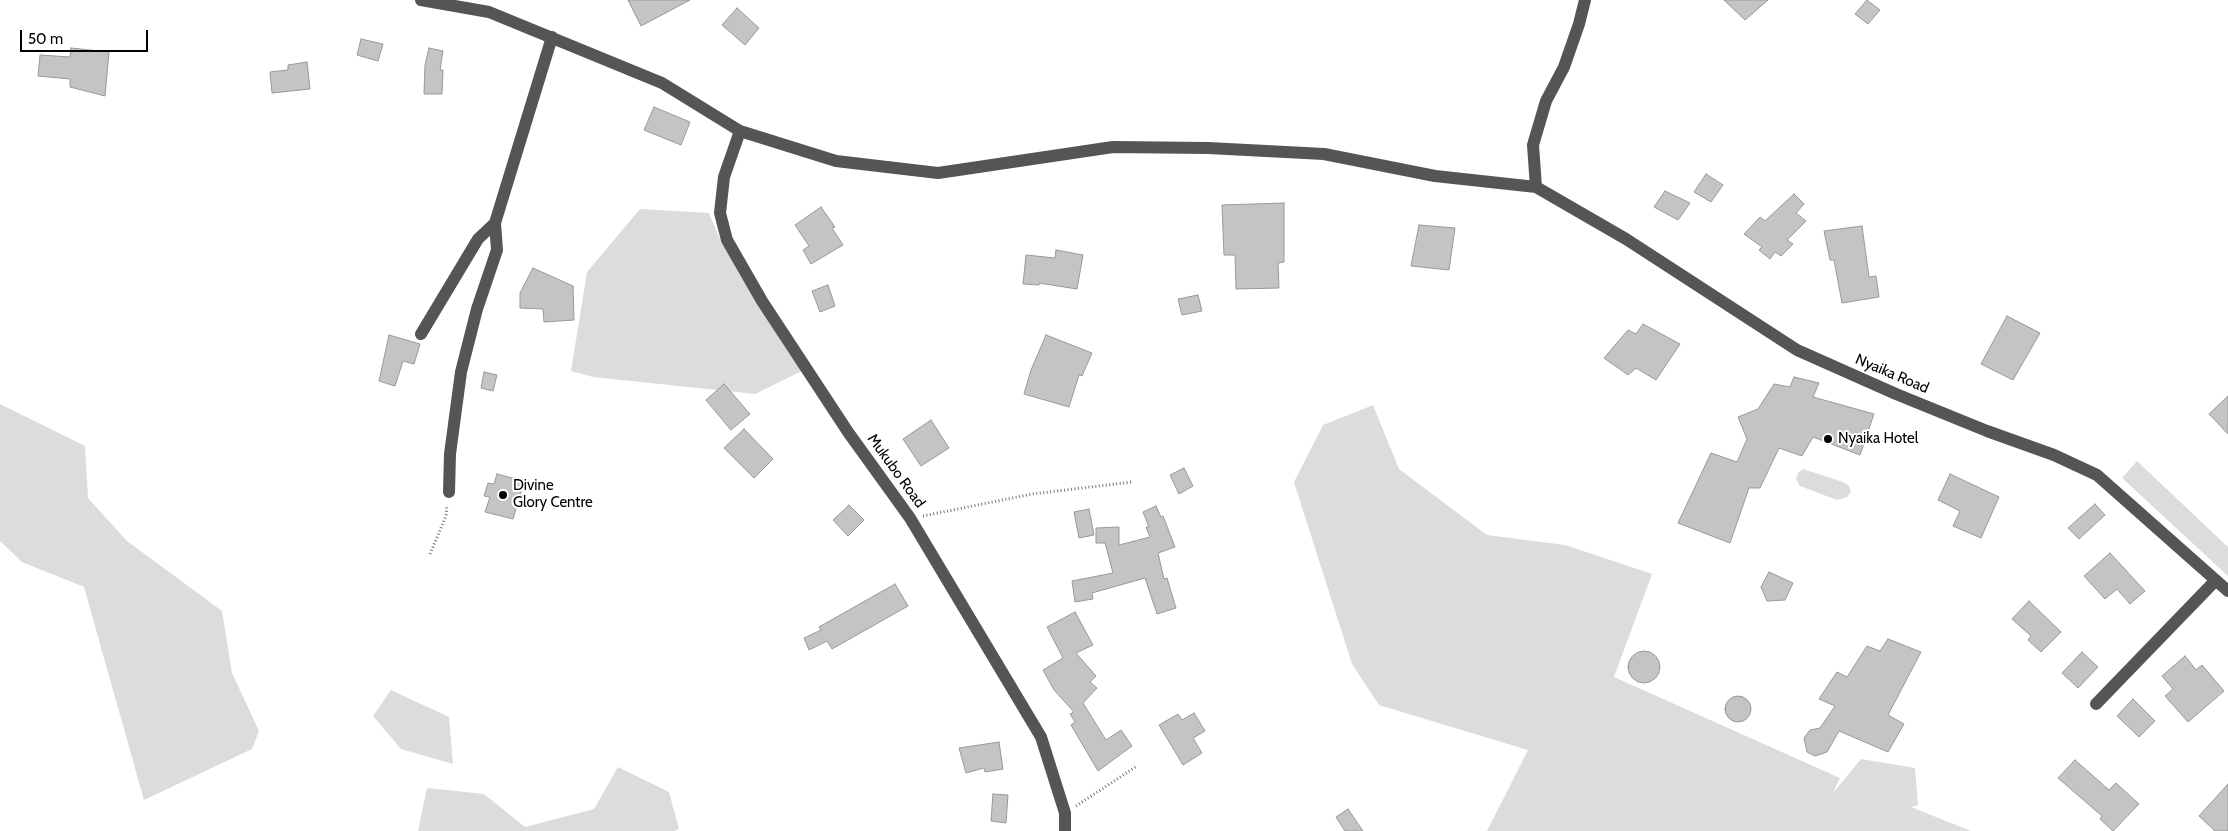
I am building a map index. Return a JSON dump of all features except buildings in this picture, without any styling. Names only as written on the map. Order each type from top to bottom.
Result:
[{"type":"street","points":[[421,0],[490,6],[552,37],[662,83],[740,131],[836,161],[938,173],[1113,147],[1208,148],[1324,154],[1435,176],[1536,187],[1533,145],[1546,101],[1567,58],[1585,0]]},
{"type":"street","points":[[449,492],[450,454],[461,372],[477,309],[497,250],[498,237],[495,223],[552,37]]},
{"type":"street","name":"Mukubo Road","points":[[740,131],[724,178],[720,213],[727,240],[762,300],[848,432],[910,518],[1041,737],[1065,813],[1065,831]]},
{"type":"street","name":"Nyaika Road","points":[[1536,187],[1626,239],[1797,350],[1896,394],[1987,431],[2054,455],[2097,475],[2228,591]]},
{"type":"street","points":[[420,334],[478,239],[495,223]]},
{"type":"street","points":[[2096,704],[2216,580]]},
{"type":"path","points":[[910,518],[1032,494],[1132,482]]},
{"type":"path","points":[[430,554],[446,516],[449,492]]},
{"type":"path","points":[[1065,813],[1137,766]]},
{"type":"shaded area","points":[[640,209],[709,213],[722,244],[802,371],[755,394],[593,377],[571,371],[587,272]]},
{"type":"shaded area","points":[[0,404],[85,446],[88,498],[127,541],[222,611],[232,673],[259,731],[252,749],[144,800],[84,587],[22,562],[0,541]]},
{"type":"shaded area","points":[[1373,405],[1399,469],[1487,535],[1565,545],[1652,574],[1614,677],[1840,778],[1833,793],[1861,759],[1915,768],[1918,805],[1911,807],[1971,831],[1487,831],[1528,750],[1379,705],[1352,664],[1294,482],[1323,425]]},
{"type":"shaded area","points":[[2137,461],[2228,547],[2228,576],[2122,478]]},
{"type":"shaded area","points":[[1803,469],[1843,482],[1849,486],[1851,492],[1847,497],[1837,500],[1800,486],[1796,479],[1798,473]]},
{"type":"shaded area","points":[[391,690],[449,717],[453,764],[401,749],[373,716]]},
{"type":"shaded area","points":[[618,767],[669,792],[679,829],[674,831],[418,831],[427,788],[484,794],[525,827],[594,809]]},
{"type":"place","name":"Nyaika Hotel","points":[[1828,439]]},
{"type":"place","name":"Divine Glory Centre","points":[[503,495]]}]
